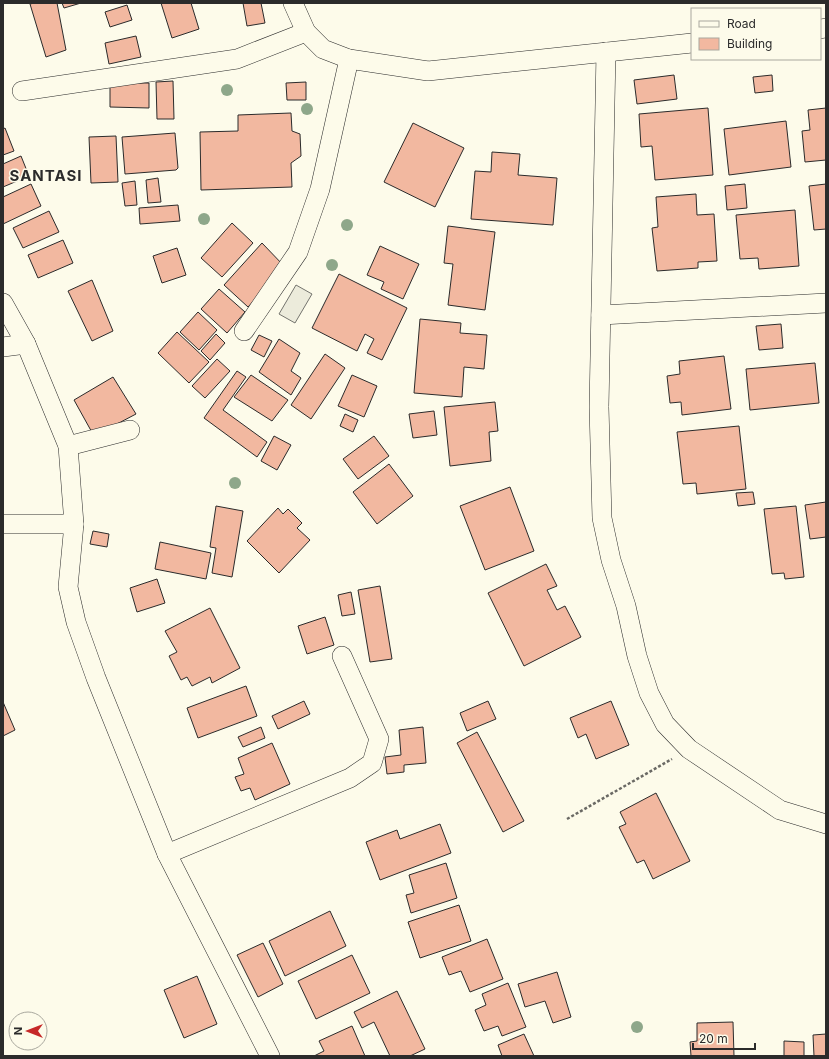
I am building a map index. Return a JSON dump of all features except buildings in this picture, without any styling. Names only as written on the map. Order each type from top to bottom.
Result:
[{"type":"street","points":[[293,3],[306,32],[323,49],[349,59],[428,71],[691,43]]},
{"type":"street","points":[[22,91],[237,59],[306,32]]},
{"type":"street","points":[[606,52],[600,407],[602,518],[611,560],[626,606],[637,656],[649,693],[665,724],[689,749],[780,810],[826,824]]},
{"type":"street","points":[[244,331],[298,252],[320,189],[349,59]]},
{"type":"street","points":[[3,303],[26,344],[68,446],[74,524],[68,587],[76,622],[96,678],[167,854],[270,1056]]},
{"type":"street","points":[[601,315],[826,303]]},
{"type":"street","points":[[3,347],[26,344]]},
{"type":"street","points":[[68,446],[130,430]]},
{"type":"street","points":[[3,524],[74,524]]},
{"type":"street","points":[[167,854],[350,778],[372,763],[379,739],[342,656]]},
{"type":"path","points":[[567,819],[689,749]]},
{"type":"shaded area","points":[[296,285],[312,294],[295,323],[279,314]]},
{"type":"district","name":"SANTASI","points":[[46,176]]}]
